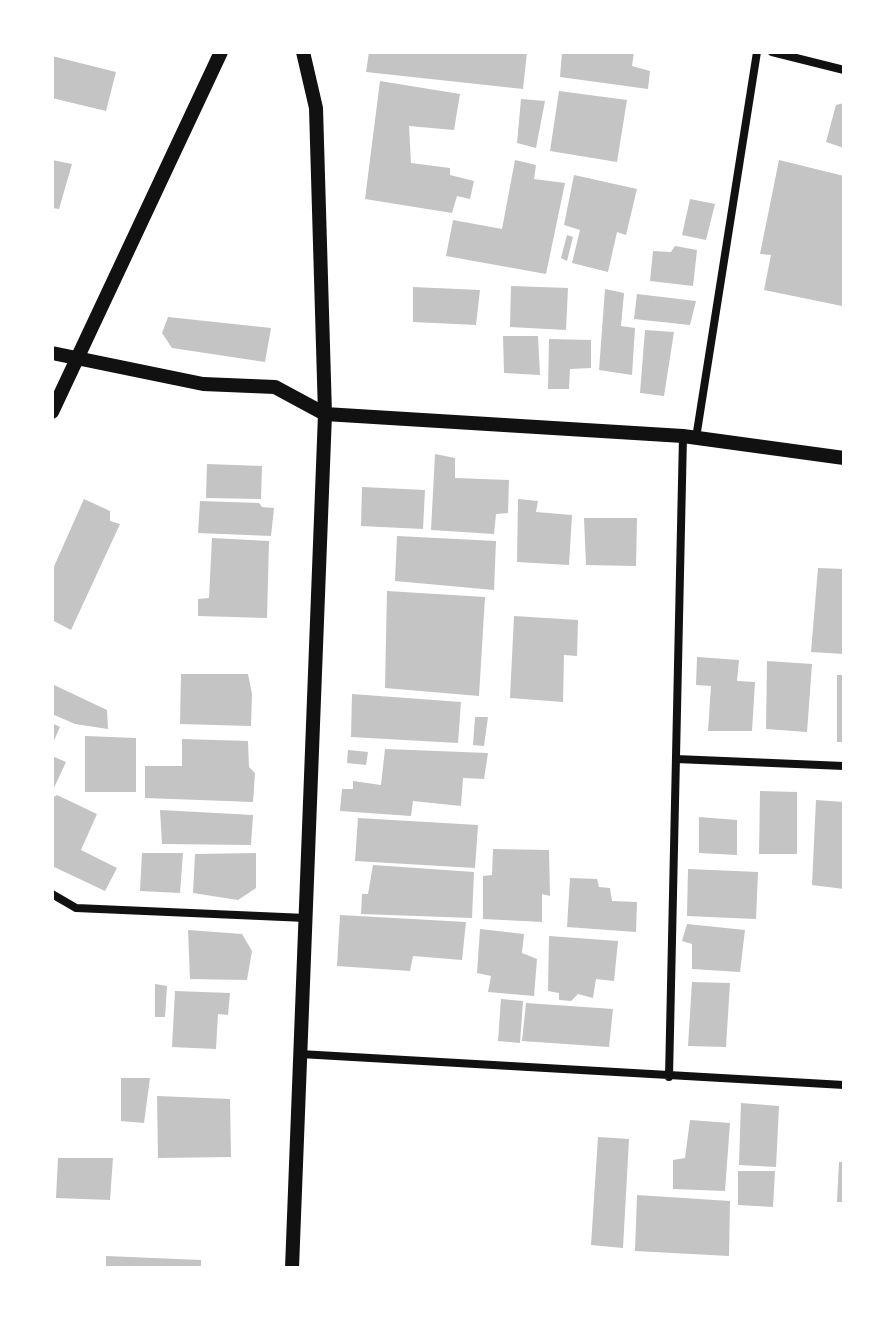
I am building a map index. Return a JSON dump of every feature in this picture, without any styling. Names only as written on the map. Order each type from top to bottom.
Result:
[{"type":"street","points":[[52,412],[74,358],[221,52]]},
{"type":"street","points":[[292,1268],[325,414],[316,108],[303,52]]},
{"type":"street","points":[[669,1077],[676,759],[689,437],[757,52]]},
{"type":"street","points":[[772,52],[844,70]]},
{"type":"street","points":[[52,353],[203,384],[275,387],[325,414],[689,437],[844,458]]},
{"type":"street","points":[[676,759],[844,766]]},
{"type":"street","points":[[52,894],[76,908],[306,918]]},
{"type":"street","points":[[300,1054],[844,1085]]},
{"type":"building","points":[[369,52],[527,52],[523,89],[366,72]]},
{"type":"building","points":[[562,52],[634,52],[632,66],[650,71],[648,89],[560,77]]},
{"type":"building","points":[[52,56],[116,72],[106,111],[52,98]]},
{"type":"building","points":[[380,81],[460,94],[454,130],[409,126],[411,163],[450,168],[450,175],[474,181],[470,199],[457,196],[452,213],[365,199]]},
{"type":"building","points":[[559,91],[627,100],[617,162],[550,151]]},
{"type":"building","points":[[521,99],[545,101],[536,148],[517,143]]},
{"type":"building","points":[[844,103],[844,148],[826,142],[836,105]]},
{"type":"building","points":[[52,160],[72,164],[59,209],[52,208]]},
{"type":"building","points":[[515,160],[536,165],[534,179],[565,183],[546,274],[446,256],[453,220],[502,229]]},
{"type":"building","points":[[779,160],[844,176],[842,306],[764,290],[771,255],[760,254]]},
{"type":"building","points":[[574,175],[637,189],[626,235],[617,232],[608,272],[572,263],[580,230],[564,225]]},
{"type":"building","points":[[690,199],[715,204],[706,240],[682,235]]},
{"type":"building","points":[[567,235],[573,237],[567,261],[561,258]]},
{"type":"building","points":[[675,246],[697,250],[693,286],[650,281],[653,251],[671,252]]},
{"type":"building","points":[[511,286],[568,288],[566,330],[510,327]]},
{"type":"building","points":[[413,287],[480,290],[476,325],[413,322]]},
{"type":"building","points":[[605,289],[624,293],[621,326],[635,328],[632,375],[599,370]]},
{"type":"building","points":[[637,294],[696,301],[690,325],[634,319]]},
{"type":"building","points":[[168,317],[271,328],[265,362],[172,348],[162,333]]},
{"type":"building","points":[[645,330],[674,332],[664,396],[640,393]]},
{"type":"building","points":[[503,336],[538,336],[540,375],[504,373]]},
{"type":"building","points":[[549,339],[591,340],[591,368],[570,369],[569,389],[548,389]]},
{"type":"building","points":[[435,454],[455,458],[455,478],[509,480],[508,513],[496,514],[494,534],[431,530]]},
{"type":"building","points":[[207,464],[262,466],[261,499],[206,498]]},
{"type":"building","points":[[362,487],[425,490],[423,529],[361,526]]},
{"type":"building","points":[[84,499],[110,511],[110,521],[120,524],[71,630],[52,620],[52,571]]},
{"type":"building","points":[[518,499],[538,501],[536,512],[572,515],[569,565],[517,562]]},
{"type":"building","points":[[200,501],[259,503],[262,507],[274,508],[271,536],[198,533]]},
{"type":"building","points":[[584,518],[637,518],[636,566],[586,565]]},
{"type":"building","points":[[397,536],[496,541],[494,590],[395,581]]},
{"type":"building","points":[[212,538],[269,541],[267,618],[198,616],[198,599],[209,598]]},
{"type":"building","points":[[818,568],[844,569],[844,654],[811,652]]},
{"type":"building","points":[[387,591],[485,597],[479,696],[385,688]]},
{"type":"building","points":[[514,616],[578,620],[577,656],[564,655],[563,702],[510,698]]},
{"type":"building","points":[[697,657],[739,660],[737,681],[755,682],[752,731],[708,731],[711,686],[696,685]]},
{"type":"building","points":[[767,661],[812,664],[807,732],[766,729]]},
{"type":"building","points":[[181,674],[248,674],[252,694],[251,726],[180,724]]},
{"type":"building","points":[[837,675],[844,675],[844,742],[837,742]]},
{"type":"building","points":[[52,684],[107,710],[108,729],[75,724],[52,714]]},
{"type":"building","points":[[352,694],[461,702],[458,743],[351,737]]},
{"type":"building","points":[[475,717],[488,717],[484,746],[473,745]]},
{"type":"building","points":[[52,723],[60,727],[52,745]]},
{"type":"building","points":[[85,736],[136,738],[136,792],[85,792]]},
{"type":"building","points":[[182,739],[248,741],[249,767],[255,773],[253,802],[145,798],[145,766],[182,766]]},
{"type":"building","points":[[385,749],[488,753],[484,779],[463,778],[461,806],[413,801],[411,816],[340,811],[342,789],[353,789],[353,781],[381,785]]},
{"type":"building","points":[[348,750],[368,752],[366,765],[347,763]]},
{"type":"building","points":[[52,756],[66,762],[52,792]]},
{"type":"building","points":[[760,791],[797,792],[797,854],[759,854]]},
{"type":"building","points":[[57,795],[97,814],[81,850],[117,868],[105,891],[52,866],[52,798]]},
{"type":"building","points":[[816,800],[844,802],[844,889],[812,885]]},
{"type":"building","points":[[160,810],[253,815],[251,845],[162,844]]},
{"type":"building","points":[[699,817],[737,820],[737,855],[699,853]]},
{"type":"building","points":[[358,818],[478,825],[475,868],[355,861]]},
{"type":"building","points":[[493,849],[549,850],[550,896],[542,894],[542,922],[483,919],[483,876],[492,875]]},
{"type":"building","points":[[142,853],[183,853],[180,893],[140,891]]},
{"type":"building","points":[[256,853],[256,888],[238,900],[193,893],[195,854]]},
{"type":"building","points":[[373,865],[474,872],[472,918],[361,914],[362,894],[368,894]]},
{"type":"building","points":[[688,869],[758,872],[756,919],[687,916]]},
{"type":"building","points":[[570,878],[597,879],[599,887],[610,888],[612,901],[637,902],[636,932],[567,927]]},
{"type":"building","points":[[340,915],[466,922],[462,960],[413,956],[410,971],[337,966]]},
{"type":"building","points":[[687,924],[745,930],[740,972],[692,969],[692,944],[682,941]]},
{"type":"building","points":[[480,929],[524,934],[522,953],[537,959],[534,996],[488,992],[491,976],[477,973]]},
{"type":"building","points":[[188,930],[242,934],[252,951],[247,980],[190,979]]},
{"type":"building","points":[[549,936],[618,941],[614,981],[596,979],[593,998],[578,994],[571,1001],[559,1000],[559,993],[548,991]]},
{"type":"building","points":[[692,982],[730,983],[726,1047],[688,1046]]},
{"type":"building","points":[[155,984],[167,986],[165,1017],[155,1017]]},
{"type":"building","points":[[175,991],[230,993],[228,1015],[218,1014],[216,1049],[172,1047]]},
{"type":"building","points":[[501,999],[523,1001],[520,1043],[498,1041]]},
{"type":"building","points":[[526,1003],[613,1009],[609,1047],[522,1041]]},
{"type":"building","points":[[121,1078],[150,1078],[144,1123],[121,1121]]},
{"type":"building","points":[[157,1096],[230,1099],[231,1157],[158,1158]]},
{"type":"building","points":[[741,1103],[779,1106],[776,1167],[739,1165]]},
{"type":"building","points":[[690,1120],[730,1123],[725,1191],[673,1189],[673,1160],[685,1158]]},
{"type":"building","points":[[598,1137],[629,1139],[623,1248],[591,1245]]},
{"type":"building","points":[[58,1158],[113,1158],[110,1200],[56,1198]]},
{"type":"building","points":[[839,1162],[844,1162],[844,1202],[837,1202]]},
{"type":"building","points":[[738,1171],[775,1171],[773,1207],[738,1205]]},
{"type":"building","points":[[637,1195],[730,1201],[729,1256],[635,1251]]},
{"type":"building","points":[[106,1256],[201,1260],[201,1268],[106,1268]]}]
